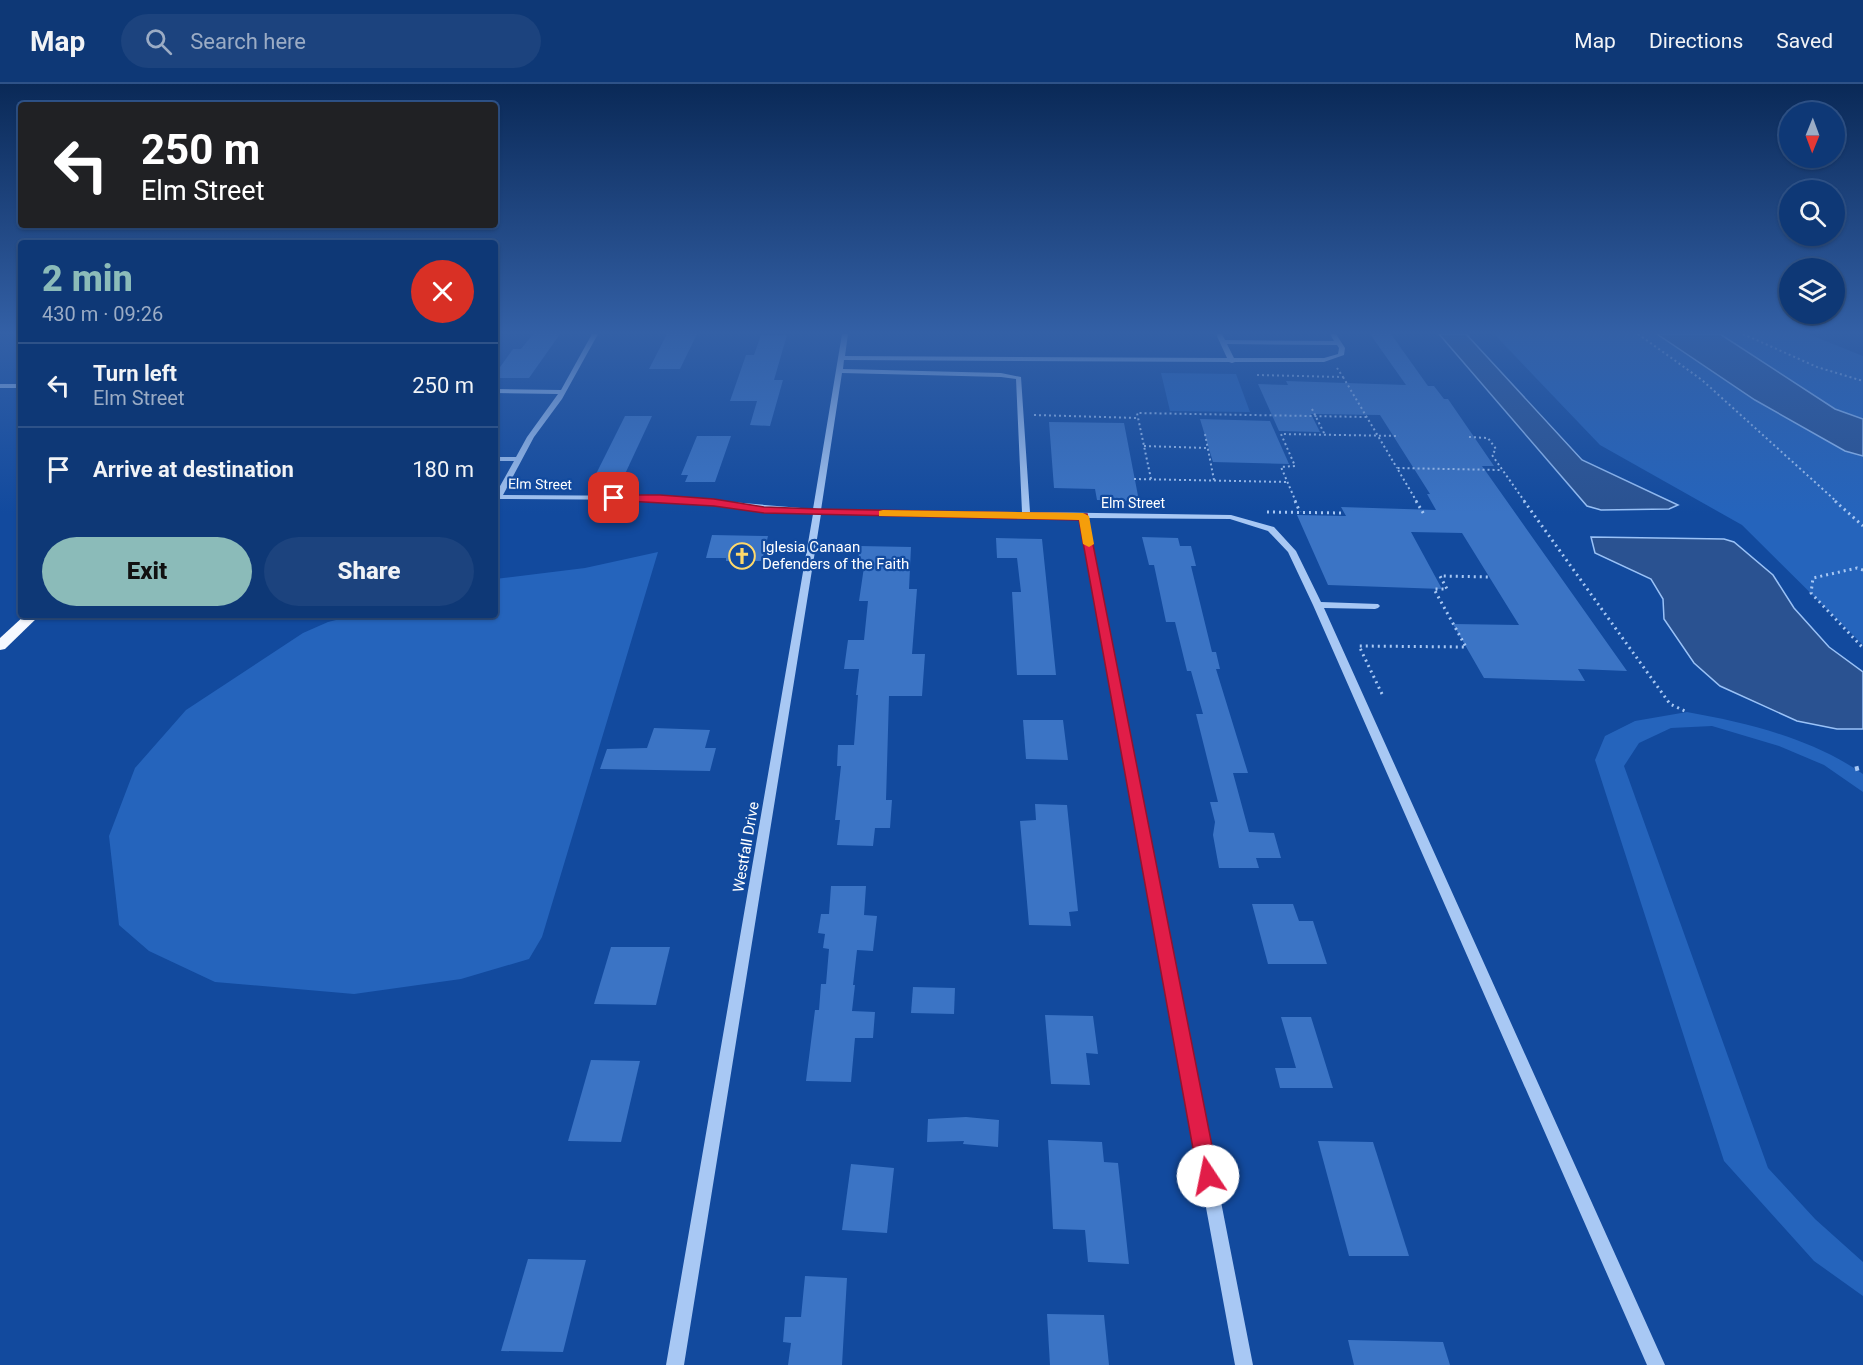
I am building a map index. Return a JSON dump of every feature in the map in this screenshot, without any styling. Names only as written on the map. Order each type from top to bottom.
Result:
[{"type":"main road","points":[[0,646],[30,618]]},
{"type":"street","points":[[498,494],[531,437],[562,394]]},
{"type":"street","name":"Westfall Drive","points":[[675,1365],[836,394]]},
{"type":"street","points":[[1020,394],[1026,516]]},
{"type":"street","points":[[498,459],[519,459]]},
{"type":"street","name":"Elm Street","points":[[498,497],[660,498],[714,502],[764,510],[818,513],[1231,517],[1271,529],[1292,551],[1318,605],[1656,1365]]},
{"type":"street","points":[[1083,516],[1244,1365]]},
{"type":"street","points":[[1318,605],[1375,606]]},
{"type":"path","points":[[1353,394],[1425,516]]},
{"type":"path","points":[[1717,394],[1863,526]]},
{"type":"path","points":[[1312,409],[1325,435]]},
{"type":"path","points":[[1151,479],[1137,413],[1366,417]]},
{"type":"path","points":[[1034,415],[1138,418]]},
{"type":"path","points":[[1204,434],[1214,480]]},
{"type":"path","points":[[1300,512],[1281,467],[1295,466],[1281,434],[1399,436]]},
{"type":"path","points":[[1470,437],[1488,438],[1496,449],[1492,455],[1502,470],[1670,704],[1687,712]]},
{"type":"path","points":[[1144,446],[1207,448]]},
{"type":"path","points":[[1397,468],[1502,470]]},
{"type":"path","points":[[1134,479],[1287,482]]},
{"type":"path","points":[[1256,512],[1344,513]]},
{"type":"path","points":[[1863,570],[1857,568],[1813,578],[1810,593],[1863,648]]},
{"type":"path","points":[[1382,694],[1359,646],[1466,647],[1434,589],[1447,589],[1440,576],[1489,577]]},
{"type":"path","points":[[1855,769],[1863,766]]},
{"type":"shaded area","points":[[1166,394],[1243,394],[1250,412],[1170,411]]},
{"type":"shaded area","points":[[1490,394],[1521,394],[1582,460],[1678,505],[1669,509],[1601,510],[1587,506]]},
{"type":"shaded area","points":[[1551,394],[1863,394],[1863,645],[1742,525],[1600,445]]},
{"type":"shaded area","points":[[1746,394],[1812,394],[1835,409],[1863,419],[1863,456],[1845,451]]},
{"type":"shaded area","points":[[1591,537],[1724,539],[1734,542],[1773,575],[1794,608],[1829,647],[1863,672],[1863,729],[1837,729],[1797,721],[1720,686],[1694,663],[1664,619],[1663,599],[1651,579],[1595,553]]},
{"type":"shaded area","points":[[658,552],[542,937],[529,959],[461,979],[354,994],[215,982],[149,951],[119,925],[109,836],[135,768],[186,710],[303,633],[328,622],[344,618],[498,618],[498,579],[585,568]]},
{"type":"shaded area","points":[[1687,712],[1733,721],[1801,741],[1843,761],[1863,774],[1863,792],[1824,765],[1779,746],[1712,726],[1671,728],[1639,743],[1624,766],[1768,1168],[1815,1219],[1863,1262],[1863,1296],[1814,1261],[1724,1161],[1595,760],[1605,736],[1635,721]]},
{"type":"building","points":[[733,394],[779,394],[770,426],[750,425],[757,401],[730,401]]},
{"type":"building","points":[[1262,394],[1440,394],[1444,399],[1448,399],[1494,466],[1482,466],[1627,671],[1578,669],[1585,681],[1484,678],[1453,624],[1519,625],[1462,533],[1411,532],[1442,589],[1328,585],[1297,515],[1346,516],[1341,507],[1436,510],[1427,494],[1430,494],[1380,415],[1311,414],[1320,432],[1279,431]]},
{"type":"building","points":[[625,416],[652,416],[625,474],[596,474]]},
{"type":"building","points":[[1200,419],[1270,421],[1289,464],[1213,462]]},
{"type":"building","points":[[1049,422],[1124,423],[1139,501],[1097,500],[1095,489],[1054,488]]},
{"type":"building","points":[[697,436],[731,436],[715,482],[685,482],[688,475],[681,475]]},
{"type":"building","points":[[712,535],[768,536],[762,561],[726,561],[726,558],[706,558]]},
{"type":"building","points":[[1142,537],[1178,538],[1180,546],[1191,546],[1196,566],[1191,566],[1212,652],[1216,652],[1220,669],[1216,669],[1248,773],[1233,773],[1249,832],[1274,833],[1281,858],[1256,858],[1259,868],[1219,868],[1213,835],[1215,822],[1210,802],[1218,802],[1196,714],[1203,714],[1191,671],[1187,671],[1175,622],[1166,622],[1154,565],[1149,565]]},
{"type":"building","points":[[996,538],[1042,539],[1056,675],[1017,675],[1012,592],[1021,592],[1017,558],[997,558]]},
{"type":"building","points":[[860,546],[911,547],[909,589],[917,589],[912,654],[925,654],[922,696],[889,696],[886,800],[892,800],[890,828],[875,828],[873,846],[837,845],[840,820],[835,820],[841,766],[837,766],[838,745],[854,745],[858,695],[856,695],[859,669],[844,669],[848,640],[864,640],[868,601],[859,601],[864,567],[857,567]]},
{"type":"building","points":[[1023,720],[1063,720],[1068,760],[1026,759]]},
{"type":"building","points":[[654,728],[710,730],[705,748],[716,748],[710,771],[600,769],[607,749],[647,748]]},
{"type":"building","points":[[1035,804],[1067,805],[1078,911],[1069,912],[1071,926],[1029,925],[1020,821],[1036,820]]},
{"type":"building","points":[[831,886],[866,886],[864,915],[877,916],[873,951],[857,950],[852,1011],[875,1012],[873,1038],[855,1038],[851,1082],[806,1081],[815,1010],[819,1010],[821,984],[826,984],[829,949],[823,948],[825,934],[818,933],[821,914],[829,914]]},
{"type":"building","points":[[1252,904],[1293,904],[1299,921],[1313,921],[1327,964],[1268,964]]},
{"type":"building","points":[[611,947],[670,947],[656,1005],[594,1004]]},
{"type":"building","points":[[913,987],[955,988],[954,1014],[911,1013]]},
{"type":"building","points":[[1045,1015],[1093,1016],[1098,1054],[1086,1053],[1090,1085],[1051,1084]]},
{"type":"building","points":[[1281,1017],[1311,1017],[1333,1088],[1280,1088],[1275,1068],[1296,1068]]},
{"type":"building","points":[[591,1060],[640,1061],[621,1142],[568,1141]]},
{"type":"building","points":[[966,1117],[999,1120],[998,1147],[963,1144],[964,1141],[927,1142],[928,1119]]},
{"type":"building","points":[[1048,1140],[1102,1142],[1104,1162],[1118,1163],[1129,1264],[1088,1262],[1085,1230],[1053,1229]]},
{"type":"building","points":[[1318,1141],[1373,1142],[1409,1256],[1349,1256]]},
{"type":"building","points":[[851,1164],[894,1168],[887,1233],[842,1230]]},
{"type":"building","points":[[528,1259],[586,1260],[563,1352],[501,1351]]},
{"type":"building","points":[[805,1276],[847,1278],[842,1365],[788,1365],[791,1343],[783,1342],[785,1317],[801,1317]]},
{"type":"building","points":[[1047,1314],[1104,1315],[1109,1365],[1050,1365]]},
{"type":"building","points":[[1348,1340],[1443,1342],[1450,1365],[1354,1365]]},
{"type":"slow traffic","points":[[883,514],[1083,516],[1089,544]]},
{"type":"place","name":"Iglesia Canaan Defenders of the Faith","points":[[742,556]]},
{"type":"route","points":[[614,498],[660,498],[714,502],[764,510],[818,513],[1083,516],[1208,1176]]}]
